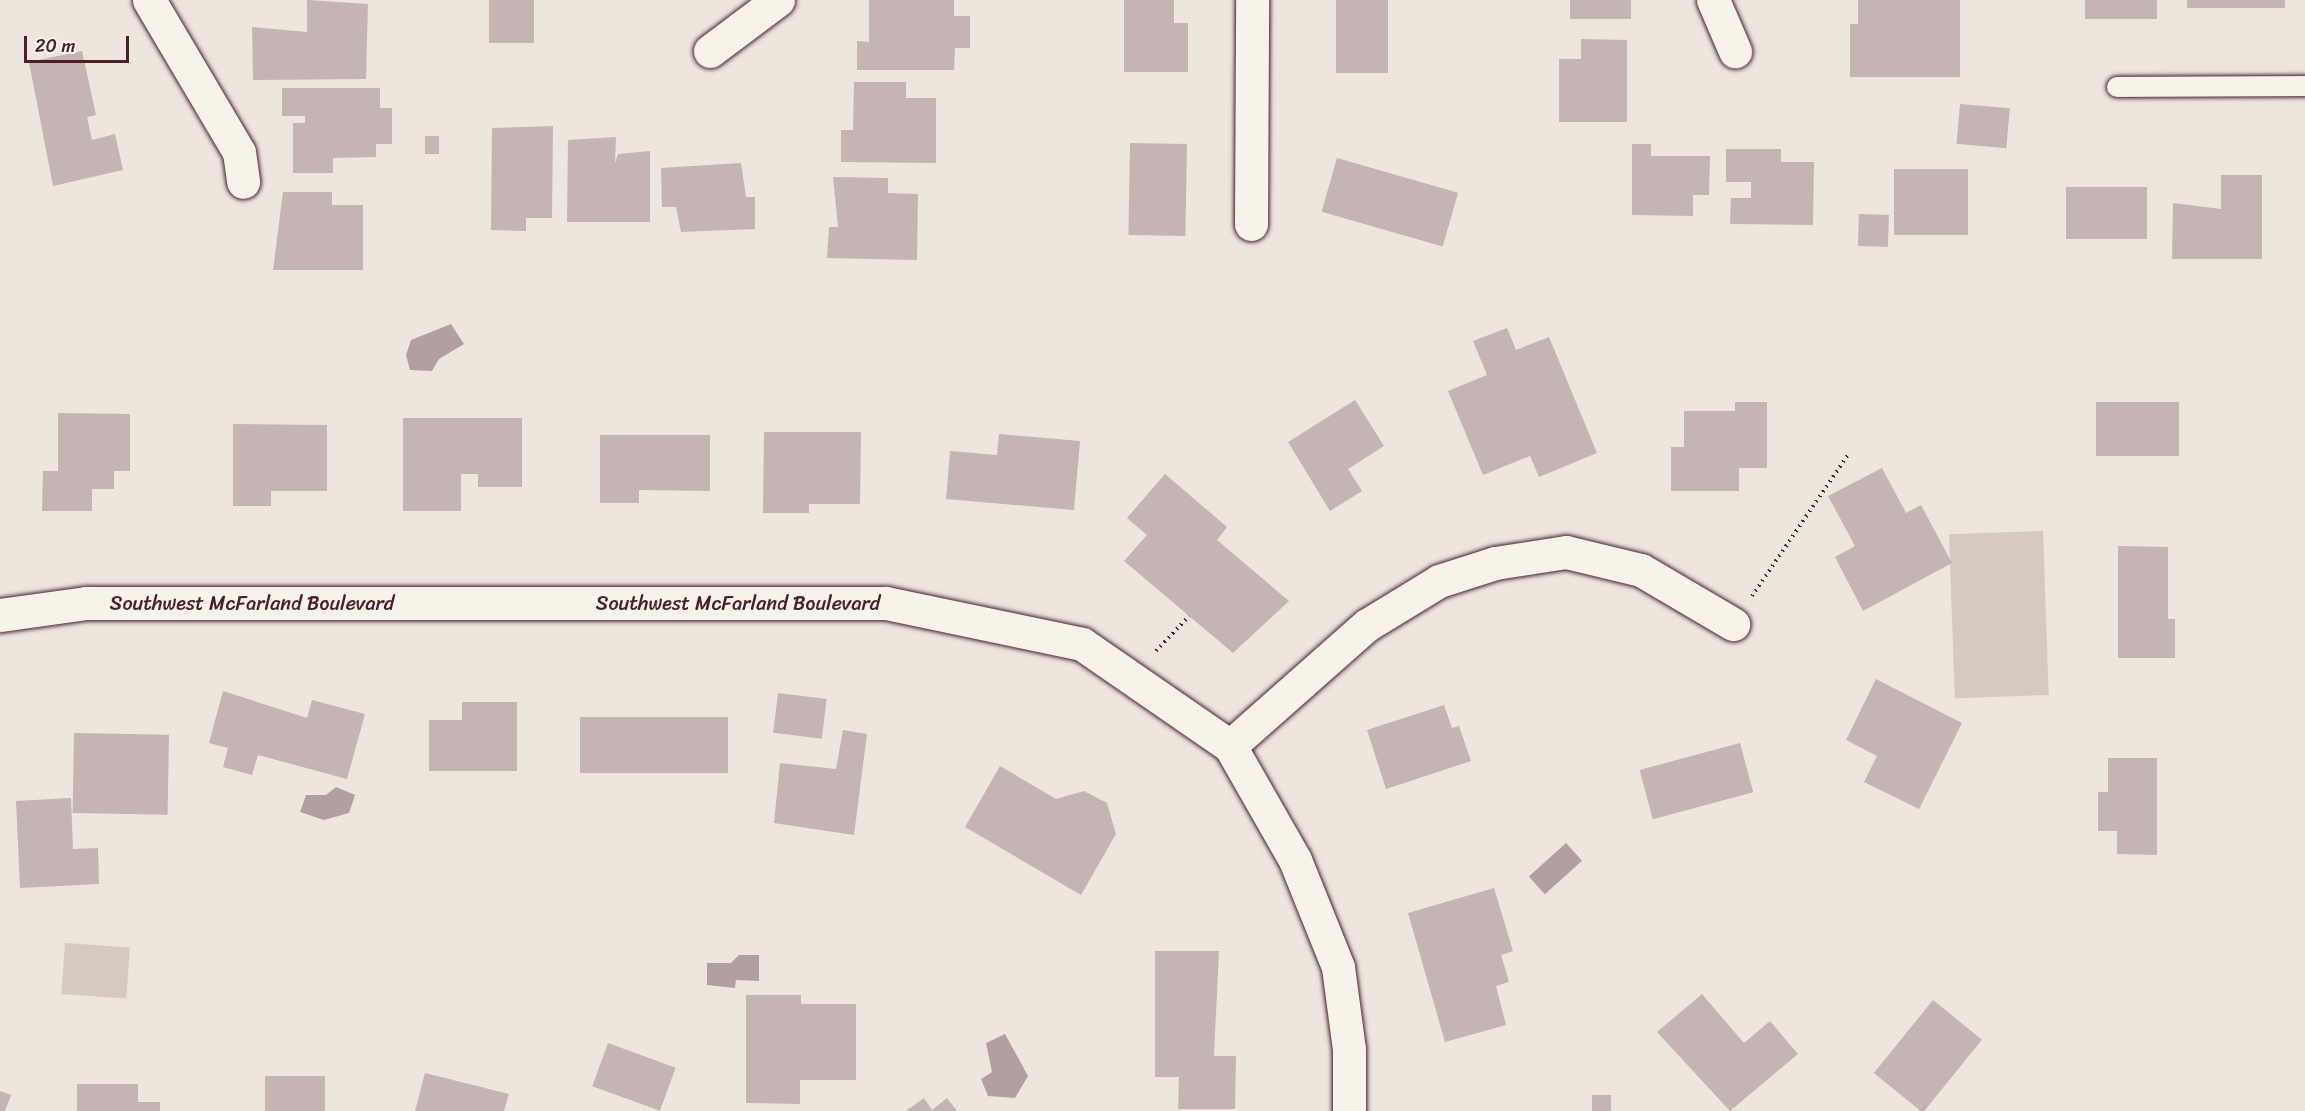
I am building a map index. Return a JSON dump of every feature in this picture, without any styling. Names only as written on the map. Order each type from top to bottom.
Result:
[{"type":"street","points":[[149,0],[239,152],[243,182]]},
{"type":"street","points":[[710,51],[778,0]]},
{"type":"street","points":[[1251,224],[1252,0]]},
{"type":"street","points":[[1713,0],[1735,51]]},
{"type":"street","points":[[1230,746],[1367,625],[1439,581],[1495,563],[1566,552],[1641,570],[1733,624]]},
{"type":"street","name":"Southwest McFarland Boulevard","points":[[0,615],[86,603],[886,603],[1082,644],[1230,746],[1294,860],[1338,967],[1349,1049],[1349,1111]]},
{"type":"lane","points":[[2117,87],[2305,86]]},
{"type":"path","points":[[1733,624],[1848,455]]},
{"type":"path","points":[[1156,651],[1189,616]]},
{"type":"shaded area","points":[[451,324],[464,344],[439,359],[432,371],[410,370],[406,355],[411,340]]},
{"type":"shaded area","points":[[2043,531],[2049,695],[1955,698],[1949,534]]},
{"type":"shaded area","points":[[336,787],[355,795],[349,813],[324,820],[300,812],[306,795],[326,795]]},
{"type":"shaded area","points":[[1566,843],[1582,861],[1545,894],[1529,876]]},
{"type":"shaded area","points":[[65,943],[130,948],[126,998],[61,994]]},
{"type":"shaded area","points":[[739,955],[759,955],[759,981],[736,980],[735,988],[707,985],[707,963],[731,963]]},
{"type":"shaded area","points":[[1005,1034],[1028,1076],[1015,1098],[988,1096],[981,1079],[992,1072],[986,1043]]},
{"type":"building","points":[[307,0],[368,4],[366,79],[253,80],[252,27],[307,32]]},
{"type":"building","points":[[489,0],[534,0],[534,43],[489,43]]},
{"type":"building","points":[[869,0],[954,0],[954,16],[970,16],[970,48],[955,48],[954,70],[857,70],[857,41],[869,42]]},
{"type":"building","points":[[1124,0],[1174,0],[1174,23],[1188,23],[1188,72],[1124,72]]},
{"type":"building","points":[[1336,0],[1388,0],[1388,73],[1336,73]]},
{"type":"building","points":[[1570,0],[1631,0],[1631,19],[1570,19]]},
{"type":"building","points":[[1858,0],[1960,0],[1960,77],[1850,77],[1850,24],[1858,24]]},
{"type":"building","points":[[2085,0],[2157,0],[2157,19],[2085,19]]},
{"type":"building","points":[[2187,0],[2285,0],[2285,8],[2187,8]]},
{"type":"building","points":[[1581,39],[1627,40],[1627,122],[1559,122],[1559,59],[1581,59]]},
{"type":"building","points":[[82,51],[96,115],[87,117],[92,140],[115,134],[123,170],[53,186],[29,62]]},
{"type":"building","points":[[854,82],[906,82],[906,98],[936,98],[936,163],[841,162],[841,130],[853,130]]},
{"type":"building","points":[[282,88],[380,88],[380,108],[392,108],[392,144],[376,144],[376,157],[333,158],[333,173],[293,173],[293,123],[305,123],[305,116],[282,116]]},
{"type":"building","points":[[1960,104],[2010,108],[2006,148],[1957,144]]},
{"type":"building","points":[[553,126],[552,218],[526,218],[526,231],[491,230],[492,128]]},
{"type":"building","points":[[425,136],[439,136],[439,154],[425,154]]},
{"type":"building","points":[[616,137],[615,163],[618,154],[650,151],[650,222],[567,222],[568,140]]},
{"type":"building","points":[[1130,143],[1187,144],[1185,236],[1128,235]]},
{"type":"building","points":[[1632,144],[1651,144],[1651,156],[1710,156],[1709,195],[1693,195],[1693,216],[1632,215]]},
{"type":"building","points":[[1726,149],[1781,149],[1781,162],[1814,162],[1813,225],[1730,224],[1731,198],[1751,198],[1751,182],[1726,182]]},
{"type":"building","points":[[1337,158],[1458,193],[1443,247],[1322,212]]},
{"type":"building","points":[[741,163],[746,197],[755,197],[755,229],[681,232],[676,207],[662,207],[661,168]]},
{"type":"building","points":[[1894,169],[1968,169],[1968,235],[1894,235]]},
{"type":"building","points":[[2221,175],[2262,175],[2262,259],[2172,259],[2173,203],[2221,209]]},
{"type":"building","points":[[833,177],[888,178],[888,193],[918,194],[917,260],[827,258],[829,227],[838,227]]},
{"type":"building","points":[[2066,187],[2147,187],[2147,239],[2066,239]]},
{"type":"building","points":[[283,192],[332,192],[332,205],[363,205],[363,270],[273,270]]},
{"type":"building","points":[[1859,214],[1889,215],[1888,247],[1858,246]]},
{"type":"building","points":[[1507,328],[1516,350],[1549,337],[1597,453],[1539,477],[1530,456],[1483,475],[1448,391],[1487,375],[1473,341]]},
{"type":"building","points":[[1355,400],[1384,446],[1348,469],[1362,491],[1330,511],[1288,442]]},
{"type":"building","points":[[1735,402],[1767,402],[1767,468],[1739,468],[1739,491],[1671,491],[1671,447],[1684,447],[1684,411],[1735,411]]},
{"type":"building","points":[[2096,402],[2179,402],[2179,456],[2096,456]]},
{"type":"building","points":[[58,413],[130,414],[130,471],[114,471],[114,489],[92,489],[92,511],[42,511],[43,471],[58,471]]},
{"type":"building","points":[[403,418],[522,418],[522,487],[478,487],[478,474],[461,474],[461,511],[403,511]]},
{"type":"building","points":[[233,424],[327,425],[327,491],[271,491],[271,506],[233,506]]},
{"type":"building","points":[[764,432],[861,432],[860,504],[809,504],[809,513],[763,513]]},
{"type":"building","points":[[999,434],[1080,441],[1074,510],[946,499],[950,451],[997,455]]},
{"type":"building","points":[[600,435],[710,435],[710,491],[639,490],[639,503],[600,503]]},
{"type":"building","points":[[1882,468],[1906,513],[1921,505],[1952,563],[1863,611],[1835,557],[1855,546],[1828,496]]},
{"type":"building","points":[[1165,474],[1227,527],[1217,540],[1289,601],[1233,653],[1124,561],[1147,535],[1127,518]]},
{"type":"building","points":[[2118,546],[2168,547],[2168,619],[2175,619],[2175,658],[2118,658]]},
{"type":"building","points":[[1876,679],[1962,723],[1919,809],[1864,782],[1877,756],[1846,740]]},
{"type":"building","points":[[223,691],[307,718],[312,700],[365,714],[347,779],[258,755],[252,775],[223,767],[228,748],[209,743]]},
{"type":"building","points":[[778,693],[827,699],[822,739],[773,733]]},
{"type":"building","points":[[462,702],[517,702],[517,771],[429,771],[429,720],[462,720]]},
{"type":"building","points":[[1444,705],[1452,728],[1459,726],[1471,761],[1386,789],[1367,730]]},
{"type":"building","points":[[580,717],[728,717],[728,773],[580,773]]},
{"type":"building","points":[[843,730],[867,734],[854,835],[774,823],[780,763],[836,769]]},
{"type":"building","points":[[74,733],[169,735],[168,815],[73,813]]},
{"type":"building","points":[[1740,743],[1753,792],[1653,819],[1640,770]]},
{"type":"building","points":[[2108,758],[2157,758],[2157,855],[2117,854],[2117,831],[2098,831],[2098,792],[2108,792]]},
{"type":"building","points":[[1000,766],[1056,799],[1084,791],[1107,803],[1116,834],[1081,895],[965,827]]},
{"type":"building","points":[[71,798],[73,849],[98,848],[99,884],[20,888],[16,801]]},
{"type":"building","points":[[1494,888],[1513,951],[1501,955],[1509,982],[1496,986],[1506,1025],[1445,1042],[1408,913]]},
{"type":"building","points":[[1155,951],[1219,951],[1214,1056],[1236,1056],[1235,1109],[1178,1109],[1179,1077],[1155,1077]]},
{"type":"building","points":[[1702,994],[1744,1043],[1770,1021],[1798,1054],[1730,1111],[1657,1032]]},
{"type":"building","points":[[746,995],[801,995],[801,1004],[856,1004],[856,1080],[800,1080],[800,1104],[746,1103]]},
{"type":"building","points":[[1933,1000],[1982,1040],[1924,1111],[1921,1111],[1874,1073]]},
{"type":"building","points":[[608,1043],[676,1068],[660,1111],[592,1086]]},
{"type":"building","points":[[425,1073],[509,1094],[504,1111],[415,1111]]},
{"type":"building","points":[[265,1076],[325,1076],[325,1111],[265,1111]]},
{"type":"building","points":[[77,1084],[138,1084],[138,1102],[160,1102],[160,1111],[77,1111]]},
{"type":"building","points":[[0,1091],[11,1095],[5,1111],[0,1111]]},
{"type":"building","points":[[1592,1095],[1611,1095],[1611,1111],[1592,1111]]},
{"type":"building","points":[[924,1098],[932,1110],[947,1098],[957,1111],[906,1111]]}]
